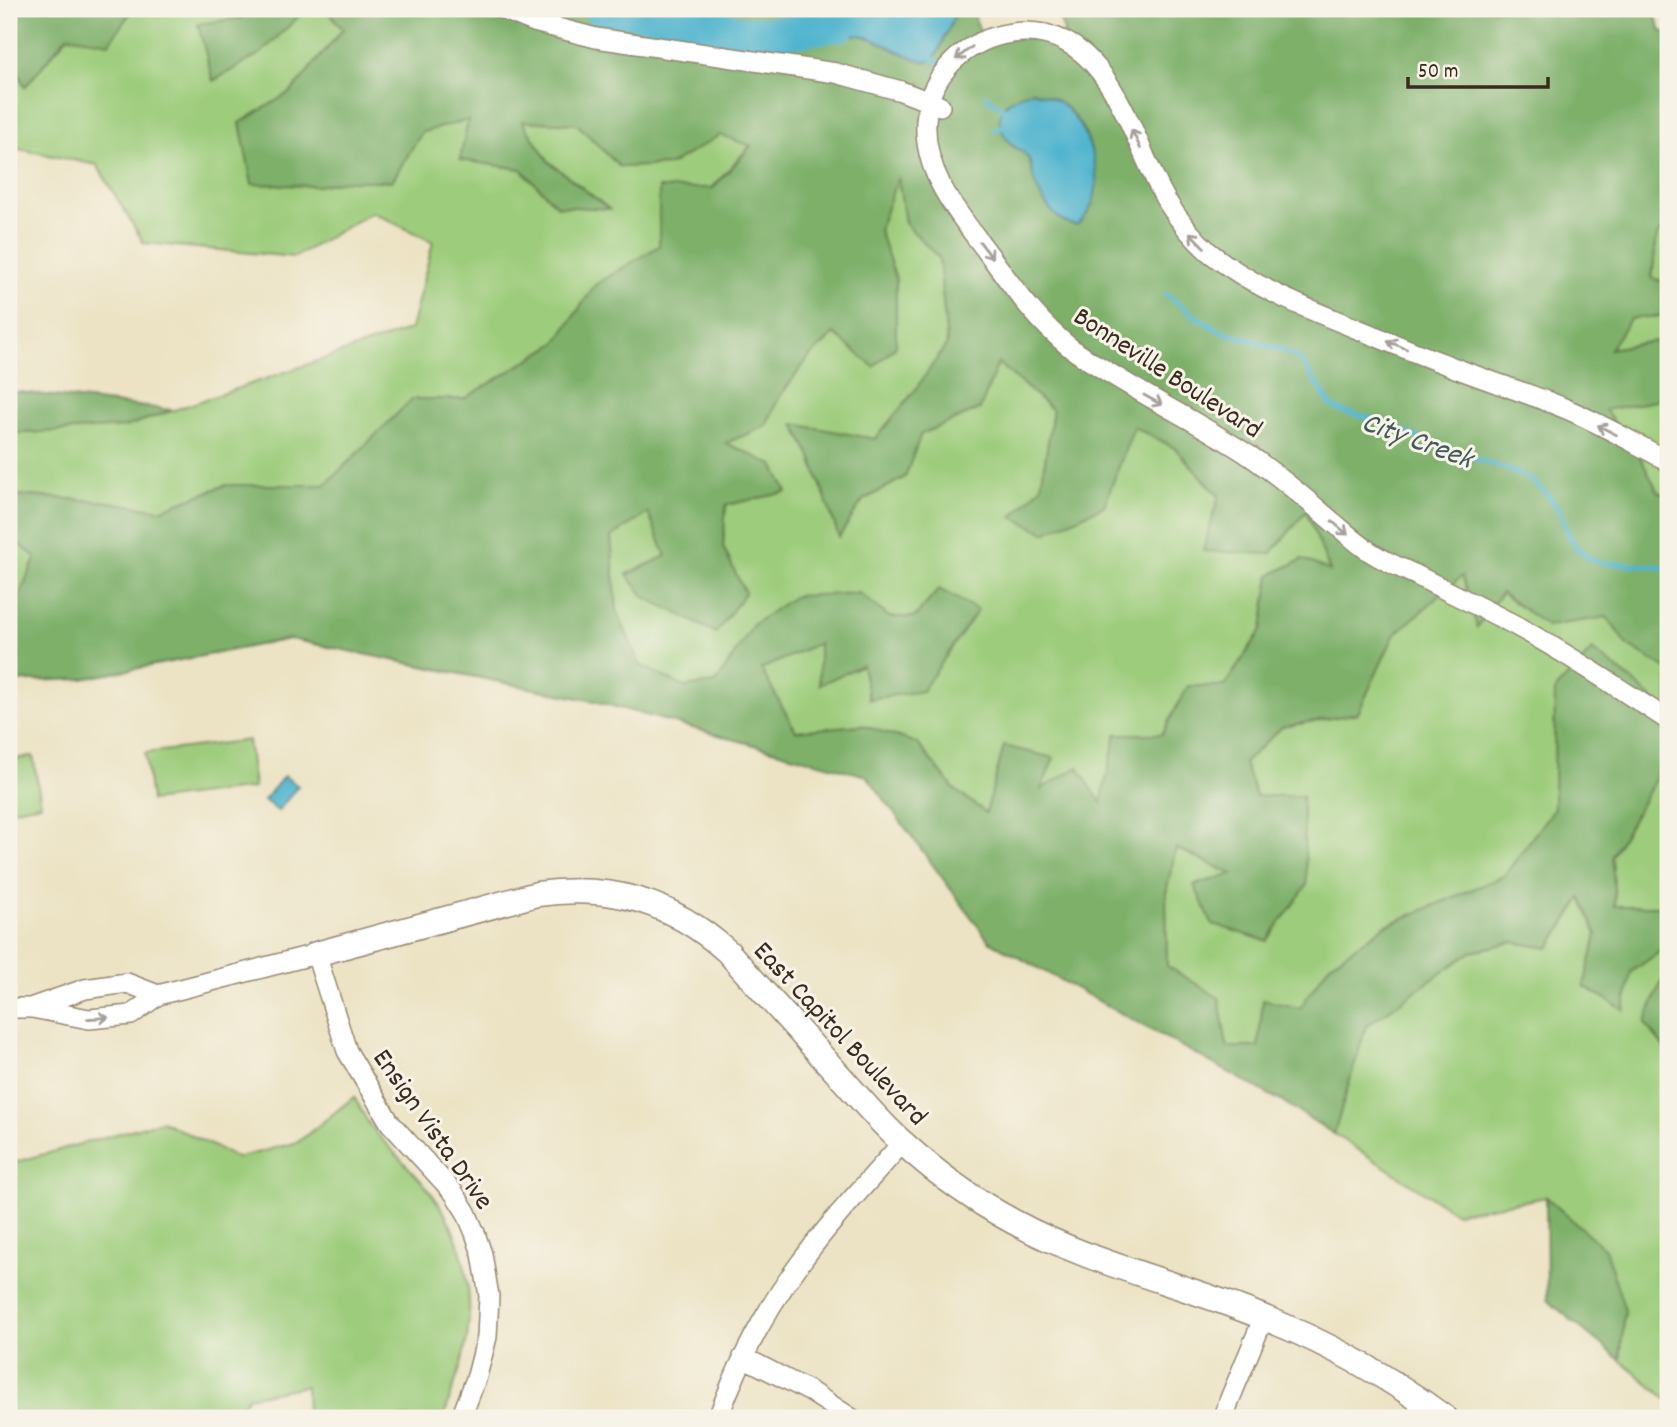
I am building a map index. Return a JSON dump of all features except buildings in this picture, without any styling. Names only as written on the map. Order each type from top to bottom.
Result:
[{"type":"street","points":[[502,9],[534,22],[596,38],[836,73],[901,91],[934,104]]},
{"type":"street","name":"Bonneville Boulevard","points":[[1668,461],[1566,409],[1443,364],[1311,310],[1263,287],[1228,266],[1199,242],[1177,216],[1161,190],[1105,76],[1082,51],[1070,43],[1045,34],[1028,32],[1002,36],[976,44],[963,52],[939,78],[926,141],[929,158],[942,188],[1016,291],[1061,340],[1129,386],[1254,458],[1373,554],[1514,625],[1668,720]]},
{"type":"street","name":"East Capitol Boulevard","points":[[158,995],[537,894],[586,891],[636,899],[687,920],[708,934],[728,952],[902,1143],[974,1197],[1014,1222],[1091,1258],[1264,1317],[1307,1336],[1388,1380],[1445,1418]]},
{"type":"street","name":"Ensign Vista Drive","points":[[316,954],[347,1051],[390,1123],[454,1193],[482,1254],[489,1296],[487,1337],[477,1376],[461,1418]]},
{"type":"street","points":[[32,1008],[85,989],[127,983],[158,995]]},
{"type":"street","points":[[9,1008],[32,1008],[89,1019],[131,1015],[158,995]]},
{"type":"street","points":[[718,1418],[743,1357],[766,1314],[800,1262],[902,1143]]},
{"type":"street","points":[[1224,1418],[1264,1317]]},
{"type":"street","points":[[743,1357],[811,1392],[851,1418]]},
{"type":"green space","points":[[22,9],[133,9],[109,43],[67,36],[25,87],[9,52],[9,28]]},
{"type":"green space","points":[[133,9],[242,9],[243,18],[199,24],[213,81],[261,53],[306,9],[326,9],[343,29],[292,91],[240,123],[252,184],[316,186],[344,181],[392,181],[422,132],[468,120],[461,160],[521,169],[557,206],[608,208],[548,161],[522,121],[577,124],[620,167],[670,165],[720,134],[751,145],[659,246],[595,285],[556,343],[464,399],[412,400],[325,485],[226,485],[160,510],[109,502],[9,496],[9,434],[125,427],[411,329],[433,242],[372,212],[295,257],[144,243],[97,165],[9,147],[9,53],[25,87],[68,36],[109,42]]},
{"type":"green space","points":[[242,9],[306,9],[261,53],[213,81],[198,24],[242,18]]},
{"type":"green space","points":[[326,9],[833,9],[797,30],[818,37],[858,35],[871,38],[926,62],[940,50],[955,9],[974,9],[984,41],[1065,34],[1059,18],[1050,9],[1653,9],[1661,31],[1668,33],[1668,225],[1657,235],[1652,278],[1668,283],[1668,315],[1630,319],[1610,349],[1655,341],[1668,355],[1668,389],[1655,401],[1605,410],[1641,459],[1658,492],[1668,496],[1668,670],[1627,645],[1607,617],[1547,626],[1501,593],[1477,627],[1462,576],[1394,635],[1358,713],[1282,727],[1244,763],[1256,796],[1302,796],[1307,885],[1267,941],[1212,924],[1194,885],[1233,874],[1176,848],[1166,893],[1167,966],[1219,998],[1227,1047],[1258,1047],[1263,1000],[1300,1008],[1329,965],[1385,926],[1504,876],[1554,808],[1555,690],[1592,650],[1634,682],[1668,713],[1668,745],[1655,780],[1612,856],[1615,906],[1668,906],[1668,946],[1631,972],[1624,1010],[1584,986],[1597,934],[1581,898],[1549,948],[1512,942],[1471,952],[1366,1026],[1334,1134],[1285,1103],[989,941],[867,776],[598,702],[290,639],[82,679],[9,682],[9,612],[12,613],[36,557],[9,537],[9,496],[109,502],[160,510],[226,485],[325,485],[412,399],[464,399],[556,343],[595,285],[659,246],[659,188],[713,188],[751,146],[720,135],[670,165],[620,167],[577,124],[522,121],[548,161],[609,209],[557,206],[521,169],[460,160],[468,120],[422,132],[392,181],[344,181],[316,186],[252,184],[240,123],[292,91],[343,29]],"holes":[[[1032,91],[1055,99],[1069,110],[1086,135],[1091,149],[1096,180],[1094,195],[1089,210],[1076,225],[1062,220],[1049,208],[1036,186],[1028,158],[1010,144],[1002,127],[1005,104]],[[898,177],[905,223],[939,258],[947,344],[913,393],[875,439],[794,424],[811,457],[839,537],[863,500],[905,477],[921,434],[980,409],[998,363],[1053,410],[1041,487],[1012,517],[1045,533],[1104,506],[1134,427],[1175,448],[1219,495],[1203,551],[1271,554],[1306,511],[1330,571],[1303,559],[1270,575],[1262,629],[1225,686],[1188,686],[1162,734],[1116,734],[1101,803],[1078,767],[1041,789],[1054,758],[1004,746],[986,813],[954,789],[917,743],[861,725],[796,731],[761,669],[819,643],[819,685],[862,665],[869,699],[922,691],[978,610],[939,589],[915,617],[889,617],[859,593],[795,596],[754,624],[716,683],[684,687],[640,665],[617,612],[611,537],[648,513],[666,556],[627,575],[645,597],[716,633],[745,593],[723,547],[726,505],[787,492],[773,465],[726,443],[766,426],[778,399],[809,357],[834,334],[874,367],[896,346],[896,279],[879,230]]]},
{"type":"green space","points":[[898,175],[905,223],[939,258],[947,345],[913,393],[875,439],[795,424],[811,457],[839,536],[863,500],[905,477],[920,434],[980,409],[998,363],[1053,410],[1041,487],[1013,517],[1134,427],[1175,448],[1219,496],[1306,510],[1330,572],[1270,575],[1262,629],[1224,686],[1188,686],[1162,734],[1101,804],[1040,790],[1005,746],[986,813],[954,789],[917,743],[861,725],[796,731],[760,669],[819,643],[862,665],[869,699],[940,589],[915,617],[889,617],[859,593],[754,624],[716,683],[684,687],[640,665],[617,612],[611,537],[648,512],[666,556],[627,574],[645,597],[716,632],[745,593],[723,547],[726,505],[786,492],[773,465],[725,443],[766,426],[778,399],[809,357],[835,334],[874,367],[896,279],[879,230]]},
{"type":"green space","points":[[1668,225],[1668,283],[1652,279],[1657,235]]},
{"type":"green space","points":[[1668,315],[1668,355],[1655,341],[1609,349],[1630,319]]},
{"type":"green space","points":[[1668,389],[1668,496],[1658,493],[1641,459],[1604,409],[1655,401]]},
{"type":"green space","points":[[9,392],[172,410],[125,427],[9,434]]},
{"type":"green space","points":[[9,537],[36,557],[12,613],[9,612]]},
{"type":"green space","points":[[1462,576],[1478,626],[1501,593],[1547,626],[1607,617],[1627,645],[1668,670],[1668,713],[1634,682],[1592,650],[1555,690],[1554,808],[1504,876],[1385,926],[1329,965],[1300,1009],[1258,1047],[1227,1047],[1219,998],[1167,966],[1166,893],[1175,848],[1234,875],[1212,924],[1302,796],[1256,796],[1244,763],[1282,727],[1358,713],[1394,635]]},
{"type":"green space","points":[[248,740],[254,788],[151,801],[145,753]]},
{"type":"green space","points":[[1668,745],[1668,906],[1615,906],[1612,856],[1655,780]]},
{"type":"green space","points":[[33,756],[41,804],[9,810],[9,760]]},
{"type":"green space","points":[[1582,897],[1597,934],[1584,986],[1624,1010],[1631,972],[1668,946],[1668,976],[1661,983],[1645,1023],[1668,1053],[1668,1400],[1620,1360],[1625,1310],[1547,1197],[1456,1213],[1334,1134],[1366,1026],[1471,952],[1512,942],[1549,948]]},
{"type":"green space","points":[[1668,976],[1668,1053],[1645,1023],[1661,983]]},
{"type":"green space","points":[[354,1097],[370,1125],[441,1207],[459,1247],[468,1291],[467,1336],[444,1418],[307,1418],[306,1386],[247,1397],[236,1418],[9,1418],[9,1164],[162,1121],[237,1158],[298,1142]]},
{"type":"green space","points":[[1546,1197],[1605,1249],[1625,1310],[1620,1360],[1547,1300]]},
{"type":"water","points":[[833,9],[955,9],[955,14],[937,53],[930,61],[925,61],[860,35],[817,37],[796,30]]},
{"type":"water","points":[[1032,91],[1062,104],[1073,116],[1090,146],[1095,163],[1094,197],[1088,212],[1077,225],[1062,220],[1050,209],[1034,180],[1029,159],[1009,142],[1000,124],[1002,109],[1022,94]]},
{"type":"water","points":[[284,776],[298,786],[278,811],[264,800]]},
{"type":"waterway","name":"City Creek","points":[[600,9],[659,14],[745,33],[783,33],[840,25]]},
{"type":"waterway","name":"City Creek","points":[[659,9],[659,14]]},
{"type":"waterway","name":"City Creek","points":[[928,55],[938,62]]},
{"type":"waterway","name":"City Creek","points":[[986,96],[1006,111]]},
{"type":"waterway","points":[[995,130],[1008,124]]},
{"type":"waterway","name":"City Creek","points":[[1166,294],[1220,331],[1293,355],[1303,363],[1331,405],[1341,411],[1375,419],[1532,480],[1550,497],[1559,510],[1570,537],[1579,550],[1591,559],[1603,563],[1655,566],[1668,570]]}]
